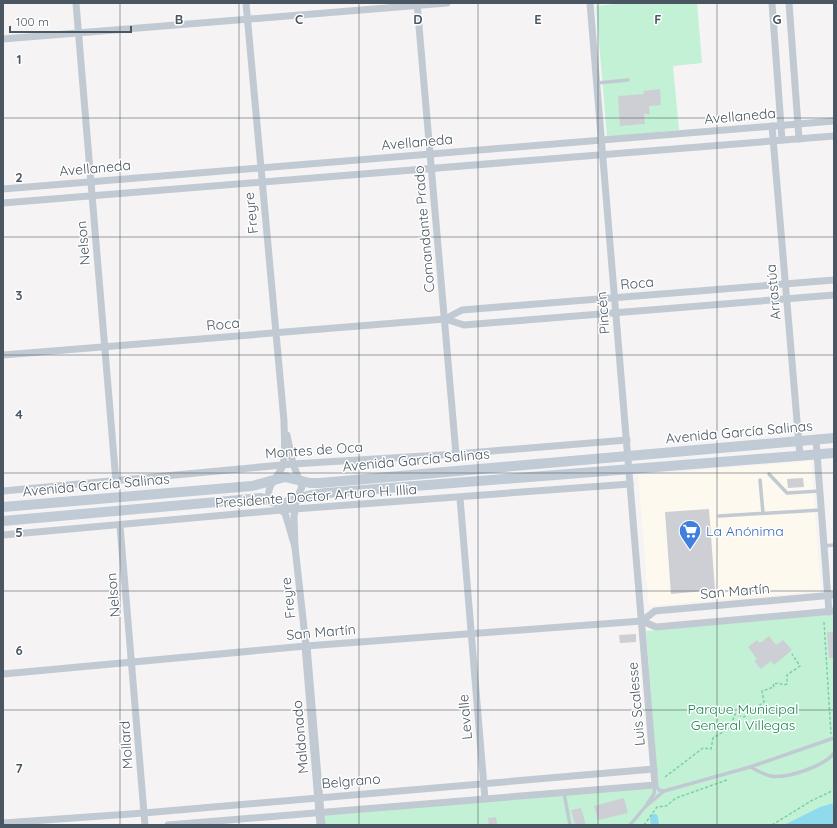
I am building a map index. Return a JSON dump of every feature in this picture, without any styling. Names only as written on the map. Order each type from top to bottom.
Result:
[{"type":"main road","name":"Avenida García Salinas","points":[[3,507],[252,486],[285,477],[300,481],[320,483],[834,438]]},
{"type":"main road","name":"Avenida García Salinas","points":[[3,521],[261,498],[269,499],[282,504],[295,505],[307,496],[326,493],[834,453]]},
{"type":"street","name":"Nelson","points":[[76,3],[116,482]]},
{"type":"street","name":"Freyre","points":[[246,3],[261,182],[284,421],[283,465],[269,490],[269,499],[270,502],[285,514],[295,547]]},
{"type":"street","points":[[3,39],[417,4],[447,3]]},
{"type":"street","name":"Pincén","points":[[590,3],[642,621]]},
{"type":"street","points":[[772,3],[782,140]]},
{"type":"street","points":[[789,3],[799,139]]},
{"type":"street","name":"Comandante Prado","points":[[417,4],[456,454]]},
{"type":"street","name":"Avellaneda","points":[[3,189],[834,121]]},
{"type":"street","name":"Arrastúa","points":[[772,126],[800,456]]},
{"type":"street","name":"Avellaneda","points":[[3,203],[834,136]]},
{"type":"street","name":"Roca","points":[[445,319],[462,310],[834,280]]},
{"type":"street","name":"Roca","points":[[3,355],[445,319],[464,325],[834,295]]},
{"type":"street","name":"Freyre","points":[[284,421],[293,464],[302,490],[295,505],[295,547],[306,646]]},
{"type":"street","name":"Montes de Oca","points":[[3,491],[116,482],[293,464],[456,454],[626,440]]},
{"type":"street","points":[[816,440],[824,546],[832,611]]},
{"type":"street","name":"Presidente Doctor Arturo H. Illia","points":[[3,535],[120,526],[281,510],[295,505],[460,498],[630,484]]},
{"type":"street","points":[[460,498],[471,634]]},
{"type":"street","name":"Nelson","points":[[120,526],[132,662]]},
{"type":"street","name":"San Martín","points":[[642,621],[654,611],[831,595]]},
{"type":"street","name":"San Martín","points":[[3,674],[306,646],[642,621],[656,627],[832,611]]},
{"type":"street","name":"Luis Scalesse","points":[[642,621],[655,785]]},
{"type":"street","name":"Levalle","points":[[471,634],[485,799]]},
{"type":"street","name":"Maldonado","points":[[306,646],[322,825]]},
{"type":"street","name":"Mollard","points":[[132,662],[145,825]]},
{"type":"street","name":"Belgrano","points":[[3,823],[144,813],[484,782],[654,769]]},
{"type":"street","name":"Belgrano","points":[[168,825],[655,785]]},
{"type":"lane","points":[[597,83],[628,80]]},
{"type":"lane","points":[[769,474],[787,493],[820,491]]},
{"type":"lane","points":[[760,480],[763,513]]},
{"type":"lane","points":[[718,516],[821,510]]},
{"type":"lane","points":[[824,546],[834,545]]},
{"type":"lane","points":[[645,807],[664,791],[750,767],[833,738]]},
{"type":"lane","points":[[750,767],[770,776],[782,776],[821,764],[834,753]]},
{"type":"lane","points":[[655,785],[659,790],[664,791]]},
{"type":"lane","points":[[630,825],[654,794],[655,785]]},
{"type":"lane","points":[[564,792],[570,825]]},
{"type":"path","points":[[824,622],[830,730],[833,738]]},
{"type":"path","points":[[665,776],[703,748],[711,749],[713,738],[730,728],[735,714],[744,717],[764,702],[762,691],[774,687],[773,684],[787,684],[787,675],[800,666],[792,654]]},
{"type":"path","points":[[644,825],[657,807],[666,806],[676,798],[732,778]]},
{"type":"path","points":[[772,825],[811,801],[834,790]]},
{"type":"shaded area","points":[[811,461],[821,591],[649,606],[638,475]]},
{"type":"green space","points":[[625,3],[697,3],[702,63],[673,66],[679,130],[607,137],[596,6]]},
{"type":"green space","name":"Parque Municipal General Villegas","points":[[834,614],[834,825],[325,825],[325,815],[658,787],[646,631]]},
{"type":"water","points":[[834,803],[834,825],[784,825],[820,807]]},
{"type":"building","points":[[660,89],[661,105],[649,106],[650,114],[644,114],[645,124],[620,126],[618,96],[644,94],[643,91]]},
{"type":"building","points":[[803,478],[804,487],[788,488],[787,479]]},
{"type":"building","name":"La Anónima","points":[[709,509],[715,590],[671,594],[665,512]]},
{"type":"building","points":[[827,632],[834,632],[834,658],[829,658]]},
{"type":"building","points":[[636,634],[636,642],[620,643],[619,635]]},
{"type":"building","points":[[769,636],[776,645],[783,640],[792,650],[774,665],[771,661],[761,669],[754,661],[757,659],[748,647],[757,640],[760,643]]},
{"type":"building","points":[[624,798],[628,813],[598,820],[594,806]]},
{"type":"building","points":[[581,808],[586,825],[575,825],[571,810]]},
{"type":"building","points":[[496,817],[497,825],[489,825],[488,818]]},
{"type":"waterway","points":[[654,818],[655,825]]},
{"type":"place","name":"La Anónima","points":[[690,550]]}]
